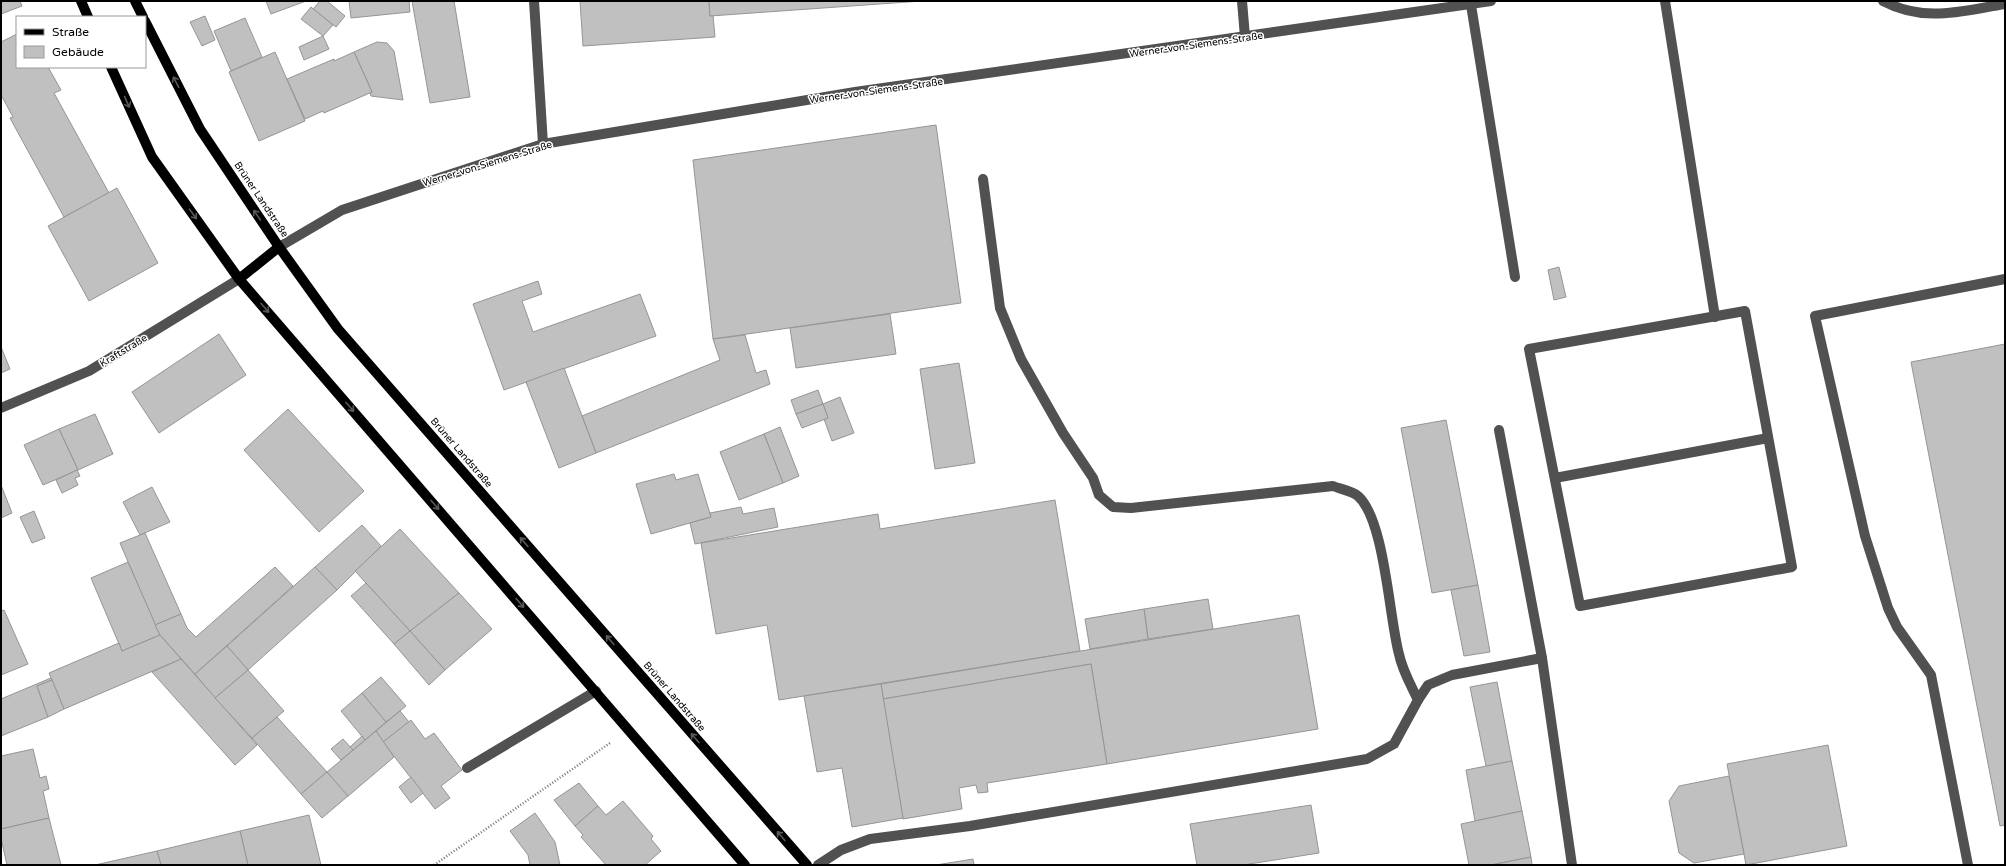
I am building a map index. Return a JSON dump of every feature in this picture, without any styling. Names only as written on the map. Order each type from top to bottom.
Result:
[{"type":"main road","points":[[81,1],[88,16]]},
{"type":"main road","points":[[135,1],[142,16]]},
{"type":"main road","name":"Brüner Landstraße","points":[[146,23],[200,129],[279,247],[338,329],[806,865]]},
{"type":"main road","points":[[111,68],[152,157],[239,279],[745,865]]},
{"type":"main road","points":[[239,279],[279,247]]},
{"type":"street","points":[[534,1],[543,144]]},
{"type":"street","points":[[1242,1],[1245,37]]},
{"type":"street","name":"Werner-von-Siemens-Straße","points":[[279,247],[342,210],[543,144],[855,92],[1491,1]]},
{"type":"street","points":[[1665,1],[1715,317]]},
{"type":"street","points":[[1883,1],[1899,10],[1934,15],[2005,4]]},
{"type":"street","points":[[1471,5],[1515,277]]},
{"type":"street","points":[[983,179],[1000,308],[1021,359],[1063,433],[1093,478],[1098,494],[1113,507],[1131,508],[1332,486],[1358,496],[1371,515],[1382,554],[1388,599],[1399,656],[1418,700]]},
{"type":"street","name":"Kraftstraße","points":[[1,408],[89,371],[239,279]]},
{"type":"street","points":[[1968,865],[1931,675],[1897,627],[1888,608],[1865,536],[1815,316],[2005,279]]},
{"type":"street","points":[[1744,311],[1768,438],[1792,567],[1580,606],[1529,349],[1744,311]]},
{"type":"street","points":[[1499,430],[1542,658],[1572,865]]},
{"type":"street","points":[[1555,478],[1768,438]]},
{"type":"street","points":[[818,865],[841,850],[870,839],[970,826],[1367,758],[1394,744],[1428,685],[1452,675],[1542,658]]},
{"type":"street","points":[[467,768],[596,691]]},
{"type":"path","points":[[434,865],[629,729]]},
{"type":"building","points":[[1,1],[20,1],[22,6],[1,14]]},
{"type":"building","points":[[266,1],[306,1],[271,14]]},
{"type":"building","points":[[320,1],[327,1],[345,16],[336,27],[313,9]]},
{"type":"building","points":[[349,1],[409,1],[410,12],[351,18]]},
{"type":"building","points":[[412,1],[454,1],[470,97],[430,103]]},
{"type":"building","points":[[580,1],[709,1],[710,16],[713,15],[715,37],[583,46]]},
{"type":"building","points":[[709,1],[922,1],[710,16]]},
{"type":"building","points":[[311,7],[333,25],[323,36],[301,19]]},
{"type":"building","points":[[205,16],[215,40],[202,46],[190,22]]},
{"type":"building","points":[[245,18],[262,57],[231,71],[214,31]]},
{"type":"building","points":[[16,34],[16,68],[49,68],[61,90],[54,93],[109,193],[64,217],[10,118],[13,117],[1,95],[1,42]]},
{"type":"building","points":[[323,36],[329,49],[304,60],[299,47]]},
{"type":"building","points":[[377,42],[387,43],[394,51],[403,100],[371,96],[370,93],[372,92],[354,52]]},
{"type":"building","points":[[275,52],[305,121],[259,141],[229,72]]},
{"type":"building","points":[[354,52],[372,92],[324,113],[323,111],[305,119],[287,79]]},
{"type":"building","points":[[936,125],[961,303],[713,339],[693,160]]},
{"type":"building","points":[[117,188],[158,263],[89,301],[48,226]]},
{"type":"building","points":[[1559,267],[1566,297],[1554,300],[1548,270]]},
{"type":"building","points":[[538,281],[542,294],[522,301],[533,332],[640,294],[656,336],[504,390],[473,304]]},
{"type":"building","points":[[890,314],[896,354],[796,368],[790,328]]},
{"type":"building","points":[[219,334],[246,375],[159,433],[132,392]]},
{"type":"building","points":[[745,335],[756,373],[766,370],[770,384],[596,453],[582,416],[720,360],[713,339]]},
{"type":"building","points":[[2005,344],[2005,825],[2000,826],[1911,362]]},
{"type":"building","points":[[1,347],[10,369],[1,373]]},
{"type":"building","points":[[959,363],[975,463],[935,469],[920,369]]},
{"type":"building","points":[[564,368],[596,453],[559,468],[526,382]]},
{"type":"building","points":[[818,390],[823,404],[796,414],[791,400]]},
{"type":"building","points":[[840,397],[854,433],[832,441],[824,419],[828,418],[823,404]]},
{"type":"building","points":[[823,404],[828,418],[802,428],[796,414]]},
{"type":"building","points":[[288,409],[364,491],[319,532],[244,450]]},
{"type":"building","points":[[95,414],[113,454],[78,470],[59,429]]},
{"type":"building","points":[[1446,420],[1478,585],[1432,593],[1401,428]]},
{"type":"building","points":[[780,427],[799,476],[783,483],[764,434]]},
{"type":"building","points":[[59,429],[78,470],[43,485],[24,445]]},
{"type":"building","points":[[764,434],[783,483],[739,500],[720,452]]},
{"type":"building","points":[[77,470],[80,476],[75,478],[78,485],[62,493],[56,480]]},
{"type":"building","points":[[674,474],[676,480],[698,474],[711,517],[651,534],[636,484]]},
{"type":"building","points":[[1,485],[12,513],[1,518]]},
{"type":"building","points":[[152,487],[170,522],[140,535],[123,502]]},
{"type":"building","points":[[1055,500],[1080,651],[779,700],[767,625],[716,634],[701,543],[878,514],[880,529]]},
{"type":"building","points":[[741,507],[743,514],[774,508],[778,527],[695,544],[690,523],[711,517],[710,513]]},
{"type":"building","points":[[34,511],[45,538],[32,543],[20,517]]},
{"type":"building","points":[[362,525],[381,546],[337,590],[315,567]]},
{"type":"building","points":[[400,529],[459,593],[410,631],[355,571]]},
{"type":"building","points":[[145,533],[181,614],[155,625],[120,543]]},
{"type":"building","points":[[128,562],[160,635],[122,651],[91,578]]},
{"type":"building","points":[[275,567],[293,586],[195,674],[160,635],[155,625],[181,614],[187,628],[196,637]]},
{"type":"building","points":[[315,567],[337,590],[248,670],[227,646]]},
{"type":"building","points":[[366,583],[410,631],[394,644],[351,596]]},
{"type":"building","points":[[1478,585],[1490,652],[1464,656],[1451,590]]},
{"type":"building","points":[[459,593],[492,629],[445,670],[410,631]]},
{"type":"building","points":[[1208,599],[1213,629],[1148,639],[1144,609]]},
{"type":"building","points":[[1144,609],[1148,639],[1090,649],[1085,619]]},
{"type":"building","points":[[4,610],[28,664],[1,675],[1,611]]},
{"type":"building","points":[[1299,615],[1318,729],[1107,764],[1091,664],[883,699],[881,684]]},
{"type":"building","points":[[410,631],[445,670],[429,685],[394,644]]},
{"type":"building","points":[[160,635],[181,659],[64,709],[49,673],[119,643],[122,651]]},
{"type":"building","points":[[227,646],[248,670],[215,698],[195,674]]},
{"type":"building","points":[[181,659],[257,745],[235,765],[152,672]]},
{"type":"building","points":[[1091,664],[1107,764],[987,783],[988,792],[978,793],[976,785],[959,788],[962,809],[903,819],[883,699]]},
{"type":"building","points":[[248,670],[284,711],[252,738],[215,698]]},
{"type":"building","points":[[381,677],[406,706],[386,722],[362,693]]},
{"type":"building","points":[[51,678],[52,680],[37,686],[48,717],[1,736],[1,699]]},
{"type":"building","points":[[52,680],[64,709],[48,717],[37,686]]},
{"type":"building","points":[[1497,682],[1512,761],[1486,766],[1470,687]]},
{"type":"building","points":[[881,684],[903,818],[852,827],[842,768],[817,772],[804,696]]},
{"type":"building","points":[[362,693],[386,722],[365,740],[341,711]]},
{"type":"building","points":[[400,711],[409,722],[383,742],[376,731]]},
{"type":"building","points":[[277,717],[327,772],[301,794],[252,738]]},
{"type":"building","points":[[411,720],[425,739],[434,733],[462,770],[441,786],[450,798],[435,809],[383,742]]},
{"type":"building","points":[[376,731],[394,757],[347,797],[327,772]]},
{"type":"building","points":[[362,736],[365,740],[353,750],[350,747]]},
{"type":"building","points":[[343,739],[353,750],[341,760],[331,749]]},
{"type":"building","points":[[1828,745],[1847,846],[1746,865],[1727,764]]},
{"type":"building","points":[[33,749],[40,778],[46,776],[49,789],[43,791],[49,818],[1,829],[1,756]]},
{"type":"building","points":[[1512,761],[1522,811],[1475,821],[1466,770]]},
{"type":"building","points":[[327,772],[348,796],[322,818],[301,794]]},
{"type":"building","points":[[1729,776],[1744,854],[1694,863],[1679,853],[1669,801],[1679,786]]},
{"type":"building","points":[[411,777],[423,793],[411,803],[399,787]]},
{"type":"building","points":[[579,783],[598,806],[575,826],[554,800]]},
{"type":"building","points":[[623,801],[653,836],[651,839],[661,851],[645,865],[606,865],[581,837],[583,835],[575,826],[598,806],[606,815]]},
{"type":"building","points":[[1311,805],[1319,853],[1243,865],[1197,865],[1190,824]]},
{"type":"building","points":[[1522,811],[1531,857],[1491,865],[1469,865],[1461,824]]},
{"type":"building","points":[[535,813],[555,842],[560,865],[530,865],[528,855],[510,831]]},
{"type":"building","points":[[309,815],[321,865],[248,865],[240,831]]},
{"type":"building","points":[[49,818],[61,865],[7,865],[1,838],[1,829]]},
{"type":"building","points":[[240,831],[248,865],[161,865],[157,851]]},
{"type":"building","points":[[157,851],[161,865],[95,865]]},
{"type":"building","points":[[1531,857],[1532,865],[1491,865]]},
{"type":"building","points":[[973,859],[974,865],[936,865]]}]
